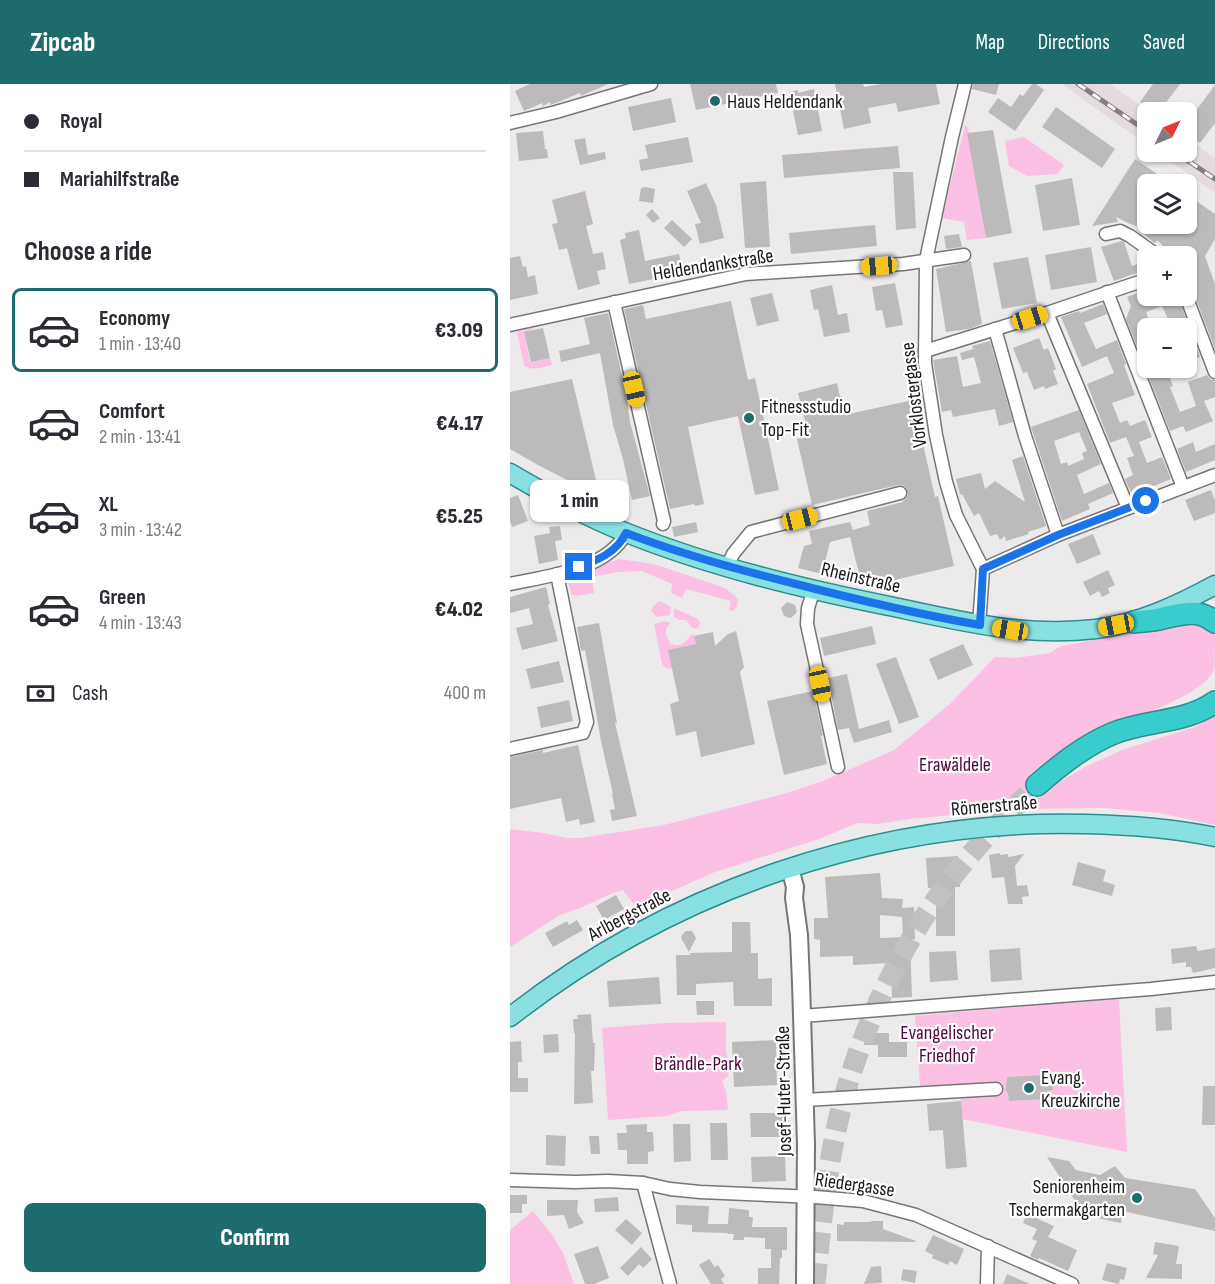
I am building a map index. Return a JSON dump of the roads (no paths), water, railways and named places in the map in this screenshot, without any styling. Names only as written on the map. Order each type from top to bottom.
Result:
[{"type":"highway","points":[[1134,622],[1150,621],[1182,613],[1192,613],[1210,618],[1215,622]]},
{"type":"highway","points":[[1152,723],[1203,696],[1215,686]]},
{"type":"highway","points":[[1037,785],[1075,754],[1114,734],[1197,713],[1215,702]]},
{"type":"main road","name":"Rheinstraße","points":[[510,473],[578,511],[626,533],[727,567],[865,601],[1010,630],[1059,632],[1098,629],[1134,622],[1189,599],[1215,585]]},
{"type":"main road","name":"Römerstraße","points":[[785,870],[877,844],[1003,825],[1048,823],[1151,827],[1215,837]]},
{"type":"main road","name":"Josef-Huter-Straße","points":[[785,870],[786,889],[794,898],[799,935],[805,1100],[805,1284]]},
{"type":"main road","name":"Arlbergstraße","points":[[510,1017],[567,975],[624,940],[700,902],[785,870]]},
{"type":"street","points":[[510,123],[651,84]]},
{"type":"street","name":"Vorklostergasse","points":[[965,84],[926,260],[925,363],[946,482],[956,515],[983,569],[980,625]]},
{"type":"street","points":[[1106,234],[1120,231],[1145,246]]},
{"type":"street","name":"Heldendankstraße","points":[[510,325],[746,274],[903,264],[964,255]]},
{"type":"street","points":[[925,351],[1137,282]]},
{"type":"street","points":[[1107,292],[1183,487]]},
{"type":"street","points":[[614,302],[663,524]]},
{"type":"street","points":[[1190,306],[1215,372]]},
{"type":"street","points":[[1047,313],[1128,508]]},
{"type":"street","points":[[995,329],[1025,436],[1058,535]]},
{"type":"street","points":[[983,569],[1058,535],[1215,475]]},
{"type":"street","points":[[727,567],[733,554],[751,532],[900,493]]},
{"type":"street","points":[[510,584],[557,574],[598,560],[621,542],[626,533]]},
{"type":"street","points":[[510,749],[583,733],[587,722],[557,574]]},
{"type":"street","points":[[814,589],[808,608],[807,624],[838,767]]},
{"type":"street","points":[[802,1017],[1215,982]]},
{"type":"street","points":[[805,1100],[996,1089]]},
{"type":"street","name":"Riedergasse","points":[[510,1180],[643,1183],[700,1192],[806,1196],[863,1201],[916,1215],[1072,1284]]},
{"type":"street","points":[[643,1183],[670,1284]]},
{"type":"street","points":[[987,1284],[988,1246]]},
{"type":"tunnel","points":[[815,1284],[835,1135],[853,1068],[879,1001],[912,937],[951,879],[992,830],[1037,785]]},
{"type":"railway","points":[[1078,84],[1137,124]]},
{"type":"railway","points":[[1190,162],[1215,179]]},
{"type":"place","name":"Haus Heldendank","points":[[715,101]]},
{"type":"place","name":"Fitnessstudio Top-Fit","points":[[749,418]]},
{"type":"place","name":"Evang. Kreuzkirche","points":[[1029,1088]]},
{"type":"place","name":"Seniorenheim Tschermakgarten","points":[[1137,1198]]},
{"type":"park label","name":"Erawäldele","points":[[955,764]]},
{"type":"park label","name":"Evangelischer Friedhof","points":[[947,1044]]},
{"type":"park label","name":"Brändle-Park","points":[[698,1063]]}]
